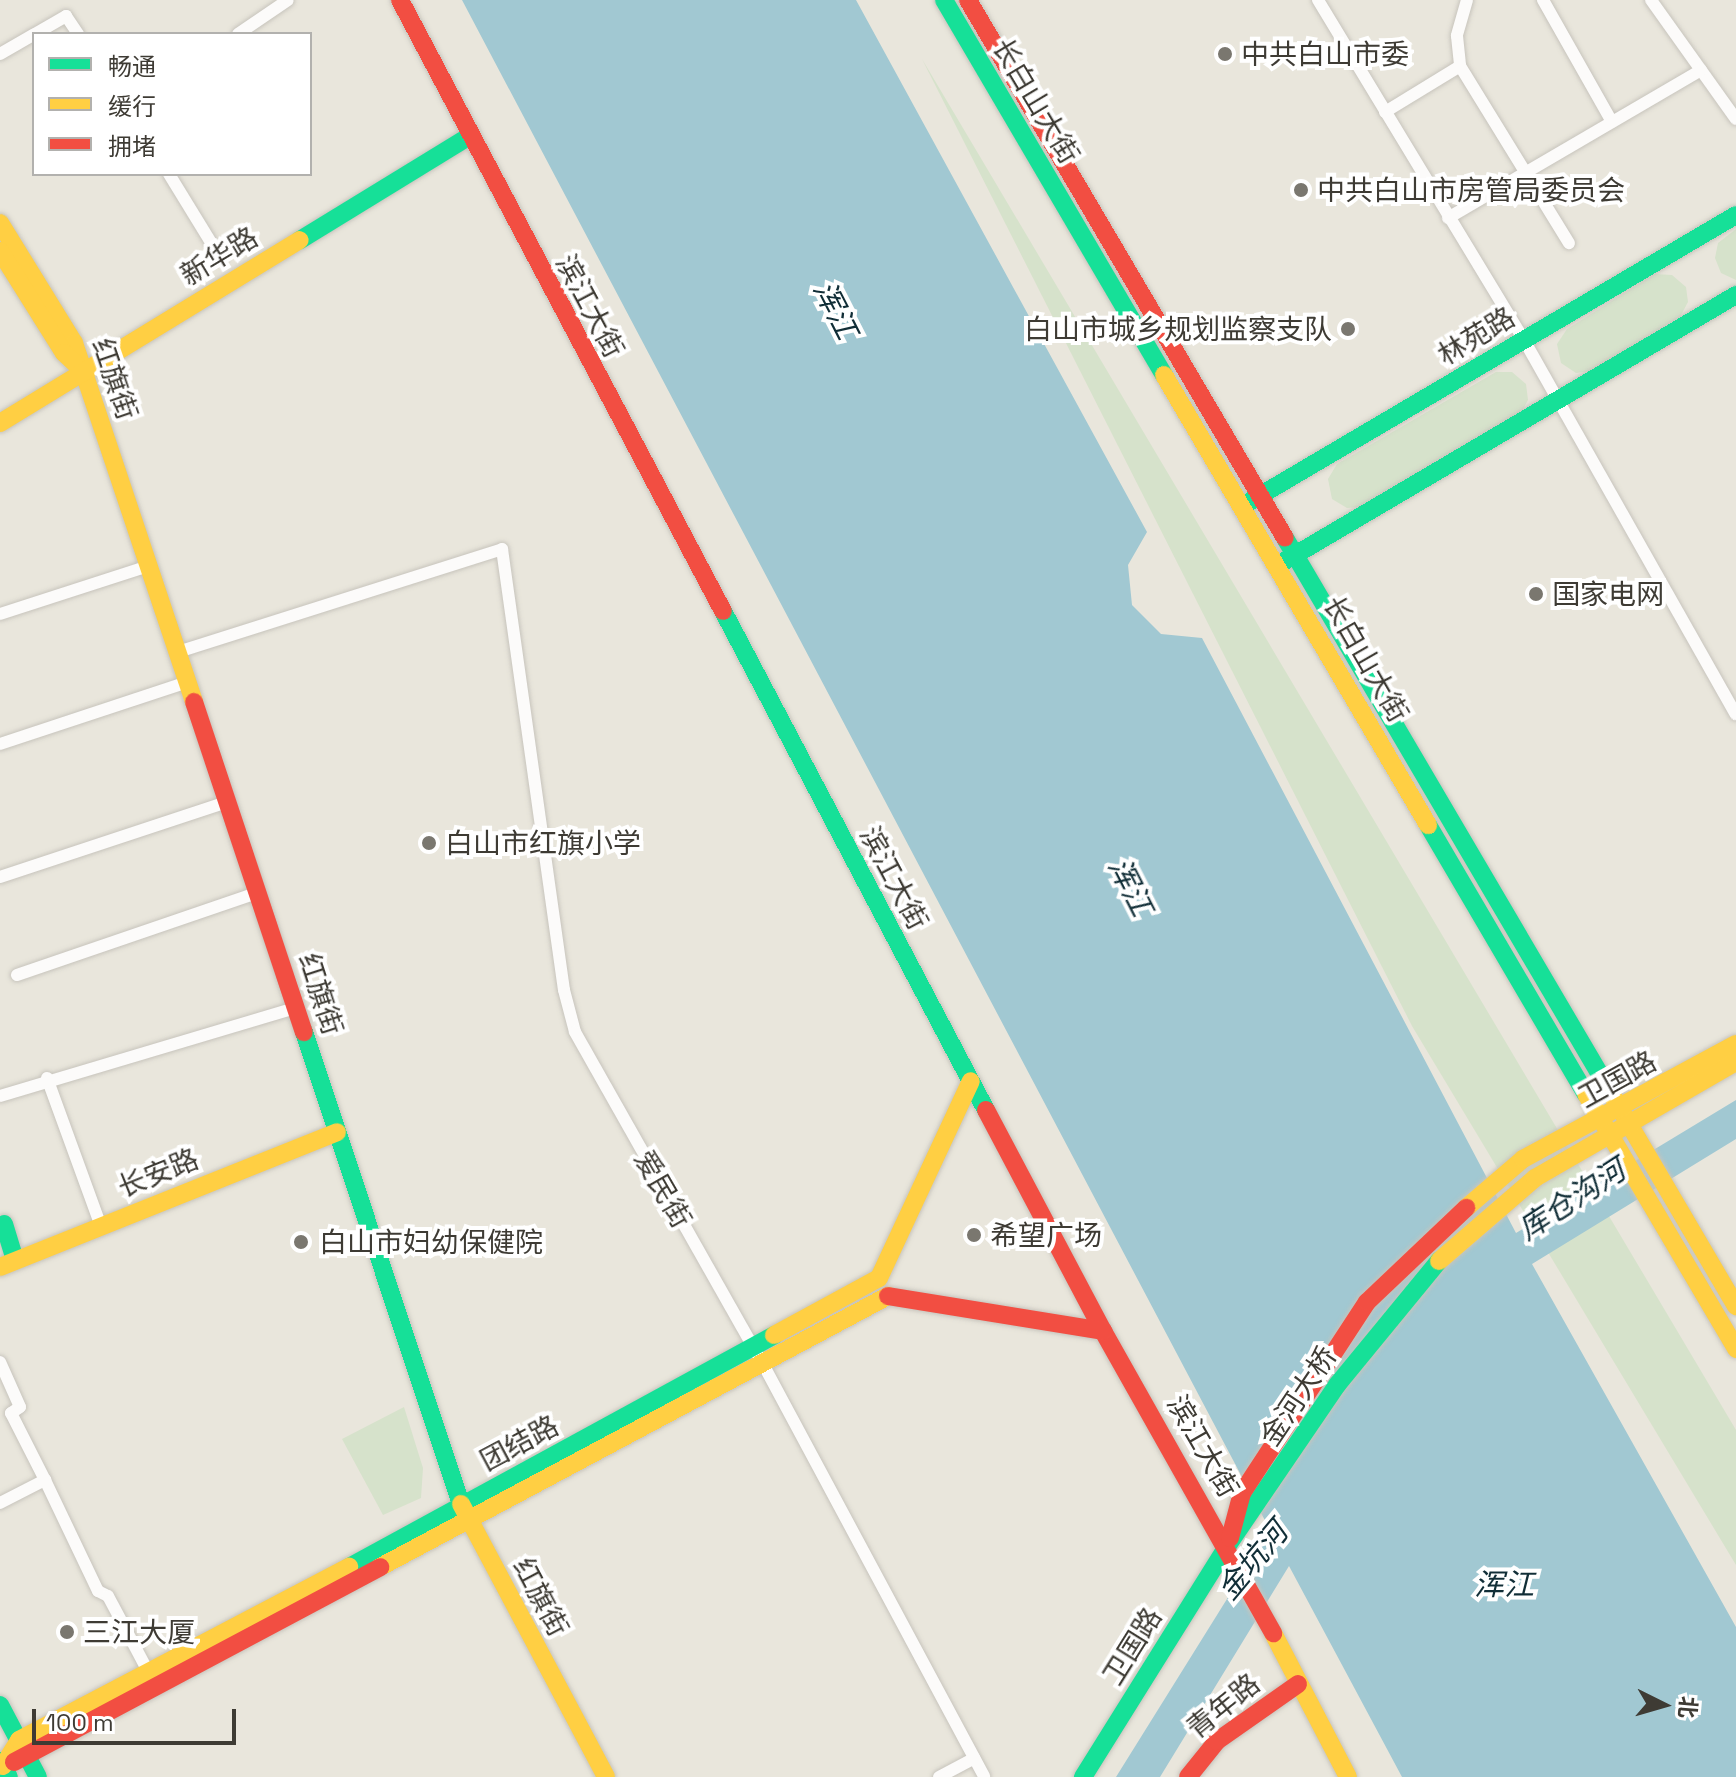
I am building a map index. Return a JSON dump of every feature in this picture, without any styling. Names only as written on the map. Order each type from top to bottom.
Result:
[{"type":"street","points":[[241,32],[288,0]]},
{"type":"street","name":"滨江大街","points":[[400,0],[468,137],[1103,1331],[1228,1545],[1348,1777]]},
{"type":"street","name":"长白山大街","points":[[944,0],[1244,505],[1286,560],[1736,1306]]},
{"type":"street","name":"长白山大街","points":[[968,0],[1261,496],[1286,560],[1606,1127],[1736,1349]]},
{"type":"street","points":[[1318,0],[1524,340],[1736,714]]},
{"type":"street","points":[[1467,0],[1457,36],[1460,66],[1569,243]]},
{"type":"street","points":[[1543,0],[1612,122]]},
{"type":"street","points":[[1651,0],[1736,119]]},
{"type":"street","points":[[38,32],[66,16],[77,32]]},
{"type":"street","points":[[0,54],[32,35]]},
{"type":"street","points":[[1385,112],[1460,66]]},
{"type":"street","points":[[1448,218],[1701,70]]},
{"type":"street","name":"新华路","points":[[0,423],[468,137]]},
{"type":"street","points":[[170,176],[221,259]]},
{"type":"street","name":"林苑路","points":[[1244,505],[1736,215]]},
{"type":"street","name":"红旗街","points":[[0,223],[74,343],[465,1514],[606,1777]]},
{"type":"street","points":[[0,251],[64,353],[83,372]]},
{"type":"street","points":[[1286,560],[1736,295]]},
{"type":"street","name":"爱民街","points":[[178,652],[502,549],[564,990],[575,1032],[759,1356],[984,1777]]},
{"type":"street","points":[[0,614],[149,566]]},
{"type":"street","points":[[0,744],[188,682]]},
{"type":"street","points":[[0,877],[227,802]]},
{"type":"street","points":[[17,975],[257,893]]},
{"type":"street","points":[[0,1096],[47,1078],[296,1008]]},
{"type":"street","name":"卫国路","points":[[1624,1117],[1736,1044]]},
{"type":"street","name":"卫国路","points":[[1535,1178],[1606,1127],[1736,1062]]},
{"type":"street","points":[[47,1078],[101,1226]]},
{"type":"street","points":[[971,1081],[879,1278],[889,1296],[1103,1331]]},
{"type":"street","name":"卫国路","points":[[1523,1159],[1606,1127]]},
{"type":"street","name":"长安路","points":[[7,1264],[337,1132]]},
{"type":"street","name":"金河大桥","points":[[1228,1545],[1242,1493],[1367,1302],[1444,1223],[1523,1159]]},
{"type":"street","name":"金河大桥","points":[[1228,1545],[1250,1519],[1400,1300],[1446,1250],[1535,1178]]},
{"type":"street","points":[[4,1224],[7,1264]]},
{"type":"street","name":"团结路","points":[[759,1356],[879,1278]]},
{"type":"street","name":"团结路","points":[[23,1748],[759,1356],[889,1296]]},
{"type":"street","points":[[0,1362],[20,1407],[11,1413],[98,1591],[108,1596],[150,1675]]},
{"type":"street","points":[[0,1503],[45,1480]]},
{"type":"street","name":"团结路","points":[[3,1768],[23,1748],[150,1675],[465,1514]]},
{"type":"street","name":"卫国路","points":[[1083,1777],[1228,1545]]},
{"type":"street","name":"青年路","points":[[1188,1777],[1225,1734],[1298,1684]]},
{"type":"street","points":[[0,1705],[38,1777]]},
{"type":"street","points":[[939,1777],[974,1758]]},
{"type":"green space","points":[[922,59],[1736,1430],[1736,1565],[1412,1026]]},
{"type":"green space","points":[[1736,229],[1736,280],[1721,273],[1715,258],[1718,243]]},
{"type":"green space","points":[[1655,274],[1672,275],[1686,287],[1688,302],[1680,317],[1591,371],[1576,373],[1561,363],[1557,344],[1567,329]]},
{"type":"green space","points":[[1496,372],[1512,372],[1526,384],[1528,400],[1520,415],[1361,507],[1347,508],[1332,499],[1328,479],[1337,464]]},
{"type":"green space","points":[[404,1407],[423,1468],[421,1498],[383,1515],[342,1439]]},
{"type":"water","name":"浑江","points":[[462,0],[856,0],[1147,532],[1128,565],[1132,605],[1161,634],[1202,638],[1516,1233],[1736,1100],[1736,1139],[1532,1264],[1736,1627],[1736,1777],[1402,1777],[1289,1566],[1160,1777],[1116,1777],[1270,1530]]},
{"type":"traffic: fast","points":[[944,0],[1164,375]]},
{"type":"traffic: fast","points":[[300,240],[468,137]]},
{"type":"traffic: fast","points":[[1249,502],[1736,215]]},
{"type":"traffic: fast","points":[[1278,565],[1736,295]]},
{"type":"traffic: fast","points":[[1285,538],[1612,1095]]},
{"type":"traffic: fast","points":[[723,611],[986,1110]]},
{"type":"traffic: fast","points":[[1428,825],[1586,1094]]},
{"type":"traffic: fast","points":[[304,1032],[461,1504]]},
{"type":"traffic: fast","points":[[4,1224],[15,1260]]},
{"type":"traffic: fast","points":[[1083,1777],[1228,1545],[1337,1385],[1439,1261]]},
{"type":"traffic: fast","points":[[349,1567],[774,1335]]},
{"type":"traffic: fast","points":[[0,1705],[38,1777]]},
{"type":"traffic: fast","points":[[0,1761],[9,1777]]},
{"type":"traffic: slow","points":[[0,223],[74,343],[194,702]]},
{"type":"traffic: slow","points":[[0,423],[300,240]]},
{"type":"traffic: slow","points":[[0,251],[64,353],[82,370]]},
{"type":"traffic: slow","points":[[1164,375],[1428,825]]},
{"type":"traffic: slow","points":[[1466,1208],[1523,1159],[1736,1044]]},
{"type":"traffic: slow","points":[[1439,1261],[1535,1178],[1736,1062]]},
{"type":"traffic: slow","points":[[774,1335],[879,1278],[971,1081]]},
{"type":"traffic: slow","points":[[1586,1094],[1736,1349]]},
{"type":"traffic: slow","points":[[1612,1095],[1736,1306]]},
{"type":"traffic: slow","points":[[0,1267],[337,1132]]},
{"type":"traffic: slow","points":[[380,1567],[888,1296]]},
{"type":"traffic: slow","points":[[461,1504],[606,1777]]},
{"type":"traffic: slow","points":[[3,1766],[19,1740],[349,1567]]},
{"type":"traffic: slow","points":[[1273,1633],[1348,1777]]},
{"type":"traffic: jam","points":[[400,0],[723,611]]},
{"type":"traffic: jam","points":[[968,0],[1285,538]]},
{"type":"traffic: jam","points":[[194,702],[304,1032]]},
{"type":"traffic: jam","points":[[986,1110],[1103,1331],[1273,1633]]},
{"type":"traffic: jam","points":[[1230,1538],[1242,1493],[1367,1302],[1466,1208]]},
{"type":"traffic: jam","points":[[888,1296],[1103,1331]]},
{"type":"traffic: jam","points":[[14,1762],[380,1567]]},
{"type":"traffic: jam","points":[[1188,1777],[1217,1741],[1298,1684]]},
{"type":"place","name":"中共白山市委","points":[[1225,54]]},
{"type":"place","name":"中共白山市房管局委员会","points":[[1301,190]]},
{"type":"place","name":"白山市城乡规划监察支队","points":[[1348,329]]},
{"type":"place","name":"国家电网","points":[[1536,594]]},
{"type":"place","name":"白山市红旗小学","points":[[429,843]]},
{"type":"place","name":"希望广场","points":[[974,1235]]},
{"type":"place","name":"白山市妇幼保健院","points":[[301,1242]]},
{"type":"place","name":"三江大厦","points":[[67,1632]]},
{"type":"water label","name":"库仓沟河","points":[[1572,1200]]},
{"type":"water label","name":"金坑河","points":[[1253,1561]]}]
